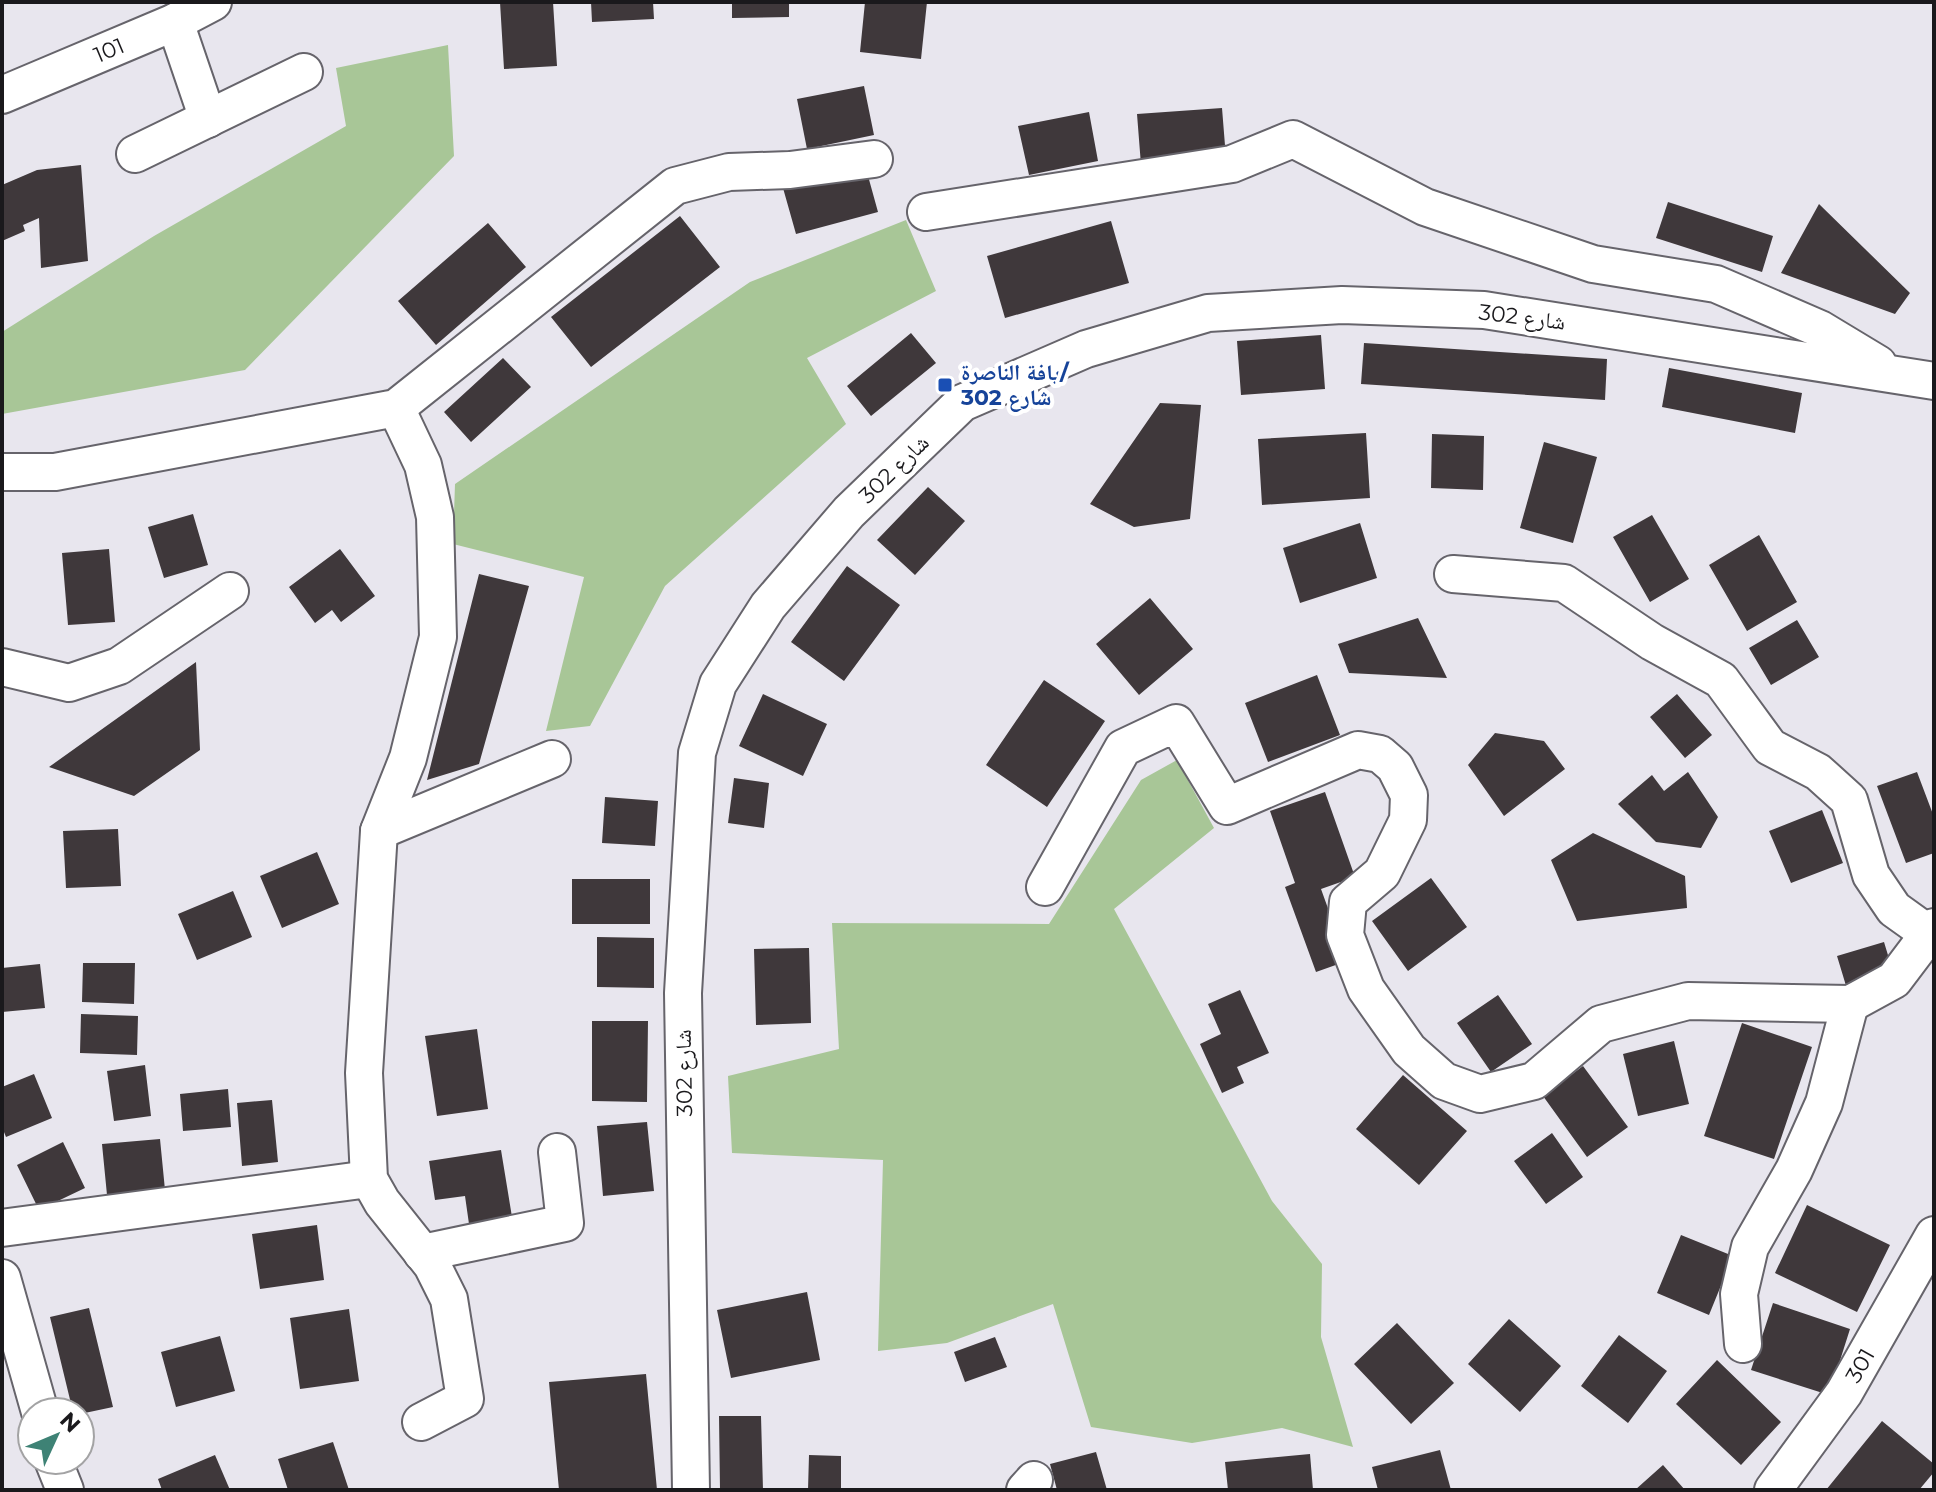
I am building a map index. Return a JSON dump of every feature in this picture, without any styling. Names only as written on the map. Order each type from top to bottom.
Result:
[{"type":"street","name":"101","points":[[2,95],[175,22],[213,2]]},
{"type":"street","points":[[175,22],[208,119]]},
{"type":"street","points":[[135,154],[304,72]]},
{"type":"street","points":[[926,212],[1232,164],[1293,139],[1439,212],[1593,264],[1716,284],[1820,329],[1894,374]]},
{"type":"street","points":[[2,472],[55,472],[396,408],[675,186],[729,172],[790,170],[874,159]]},
{"type":"street","name":"شارع 302","points":[[691,1490],[683,993],[697,753],[718,684],[768,606],[849,512],[962,403],[1086,349],[1208,313],[1342,305],[1484,310],[1934,381]]},
{"type":"street","points":[[396,408],[423,465],[435,517],[438,637],[408,758],[379,831],[364,1073],[369,1179],[382,1202],[422,1253],[449,1299],[465,1399],[421,1422]]},
{"type":"street","points":[[1045,887],[1123,748],[1176,723],[1227,806],[1358,750],[1380,754],[1395,767],[1409,795],[1408,820],[1382,873],[1348,902],[1345,935],[1366,989],[1409,1050],[1444,1081],[1480,1094],[1534,1081],[1601,1024],[1688,1001],[1850,1004],[1894,980],[1932,931],[1894,909],[1871,875],[1849,800],[1818,772],[1770,747],[1721,680],[1652,642],[1564,583],[1453,574]]},
{"type":"street","points":[[2,667],[69,683],[119,666],[230,591]]},
{"type":"street","points":[[379,831],[552,759]]},
{"type":"street","points":[[1743,1344],[1739,1294],[1750,1247],[1794,1170],[1824,1103],[1850,1004]]},
{"type":"street","points":[[422,1253],[565,1223],[557,1152]]},
{"type":"street","points":[[2,1228],[369,1179]]},
{"type":"street","name":"301","points":[[1773,1490],[1844,1393],[1934,1235]]},
{"type":"street","points":[[2,1278],[35,1396]]},
{"type":"green space","points":[[448,45],[454,156],[245,370],[2,414],[2,332],[154,236],[346,126],[336,68]]},
{"type":"green space","points":[[906,220],[936,291],[807,358],[846,424],[665,586],[590,726],[546,731],[584,577],[453,544],[455,484],[750,282]]},
{"type":"green space","points":[[1177,760],[1214,828],[1114,909],[1272,1201],[1322,1264],[1321,1337],[1353,1447],[1282,1428],[1192,1443],[1091,1427],[1053,1304],[947,1343],[878,1351],[883,1160],[732,1153],[728,1076],[839,1049],[832,923],[1049,924],[1141,780]]},
{"type":"building","points":[[500,2],[553,2],[557,66],[504,69]]},
{"type":"building","points":[[591,2],[653,2],[654,19],[592,22]]},
{"type":"building","points":[[732,2],[789,2],[789,17],[732,18]]},
{"type":"building","points":[[865,2],[927,2],[921,59],[860,52]]},
{"type":"building","points":[[864,86],[874,135],[807,149],[797,99]]},
{"type":"building","points":[[1222,108],[1226,158],[1141,165],[1137,114]]},
{"type":"building","points":[[1089,112],[1098,161],[1029,175],[1018,126]]},
{"type":"building","points":[[81,165],[88,261],[41,268],[39,218],[23,225],[25,231],[2,241],[2,185],[37,170]]},
{"type":"building","points":[[865,165],[878,212],[796,234],[783,188]]},
{"type":"building","points":[[1668,202],[1773,236],[1762,272],[1656,238]]},
{"type":"building","points":[[1819,204],[1910,293],[1895,314],[1781,273]]},
{"type":"building","points":[[680,216],[720,267],[591,367],[551,317]]},
{"type":"building","points":[[1111,221],[1129,283],[1005,318],[987,256]]},
{"type":"building","points":[[488,223],[526,267],[436,345],[398,301]]},
{"type":"building","points":[[911,333],[936,363],[871,416],[847,386]]},
{"type":"building","points":[[1321,335],[1325,389],[1241,395],[1237,341]]},
{"type":"building","points":[[1364,343],[1607,359],[1605,400],[1361,384]]},
{"type":"building","points":[[503,358],[531,387],[471,442],[444,412]]},
{"type":"building","points":[[1669,368],[1802,393],[1795,433],[1662,407]]},
{"type":"building","points":[[1160,403],[1201,405],[1190,519],[1134,527],[1090,504]]},
{"type":"building","points":[[1366,433],[1370,498],[1262,505],[1258,439]]},
{"type":"building","points":[[1432,434],[1484,436],[1483,490],[1431,488]]},
{"type":"building","points":[[1544,442],[1597,457],[1573,543],[1520,528]]},
{"type":"building","points":[[928,487],[965,521],[915,575],[877,540]]},
{"type":"building","points":[[193,514],[208,565],[164,578],[148,527]]},
{"type":"building","points":[[1652,515],[1689,579],[1650,602],[1613,537]]},
{"type":"building","points":[[1360,523],[1377,578],[1300,603],[1283,548]]},
{"type":"building","points":[[1759,535],[1797,602],[1747,631],[1709,565]]},
{"type":"building","points":[[109,549],[115,622],[68,625],[62,553]]},
{"type":"building","points":[[340,549],[375,596],[341,622],[332,610],[315,623],[289,587]]},
{"type":"building","points":[[847,566],[900,605],[844,681],[791,642]]},
{"type":"building","points":[[479,574],[529,586],[479,764],[427,780]]},
{"type":"building","points":[[1150,598],[1193,649],[1139,695],[1096,644]]},
{"type":"building","points":[[1418,618],[1447,678],[1349,673],[1338,644]]},
{"type":"building","points":[[1797,620],[1819,657],[1771,685],[1749,648]]},
{"type":"building","points":[[196,662],[200,750],[134,796],[49,767]]},
{"type":"building","points":[[1317,675],[1340,735],[1268,762],[1245,703]]},
{"type":"building","points":[[1044,680],[1105,721],[1047,807],[986,765]]},
{"type":"building","points":[[763,694],[827,724],[803,776],[739,746]]},
{"type":"building","points":[[1677,694],[1712,735],[1685,758],[1650,717]]},
{"type":"building","points":[[1495,733],[1544,741],[1565,769],[1504,816],[1468,765]]},
{"type":"building","points":[[1688,772],[1718,817],[1701,848],[1656,842],[1618,804],[1652,775],[1664,791]]},
{"type":"building","points":[[1917,772],[1934,817],[1934,853],[1906,863],[1877,786]]},
{"type":"building","points":[[734,778],[769,783],[764,828],[728,823]]},
{"type":"building","points":[[1325,792],[1355,877],[1321,889],[1347,961],[1316,972],[1285,887],[1295,883],[1270,811]]},
{"type":"building","points":[[605,797],[658,801],[655,846],[602,843]]},
{"type":"building","points":[[1822,810],[1843,863],[1791,883],[1769,831]]},
{"type":"building","points":[[118,829],[121,886],[66,888],[63,831]]},
{"type":"building","points":[[1593,833],[1685,876],[1687,908],[1577,921],[1551,860]]},
{"type":"building","points":[[317,852],[339,904],[282,928],[260,876]]},
{"type":"building","points":[[1431,878],[1467,927],[1408,971],[1372,921]]},
{"type":"building","points":[[572,879],[650,879],[650,924],[572,924]]},
{"type":"building","points":[[233,891],[252,937],[197,960],[178,914]]},
{"type":"building","points":[[597,937],[654,938],[654,988],[597,987]]},
{"type":"building","points":[[1884,942],[1894,975],[1847,989],[1837,956]]},
{"type":"building","points":[[809,948],[811,1023],[756,1025],[754,949]]},
{"type":"building","points":[[83,963],[135,963],[134,1004],[82,1002]]},
{"type":"building","points":[[40,964],[45,1008],[2,1012],[2,968]]},
{"type":"building","points":[[1240,990],[1269,1053],[1237,1067],[1244,1083],[1222,1093],[1200,1044],[1221,1034],[1208,1004]]},
{"type":"building","points":[[1498,995],[1532,1044],[1491,1072],[1457,1023]]},
{"type":"building","points":[[81,1014],[138,1016],[137,1055],[80,1053]]},
{"type":"building","points":[[592,1021],[648,1021],[647,1102],[592,1101]]},
{"type":"building","points":[[1742,1023],[1812,1047],[1774,1159],[1704,1136]]},
{"type":"building","points":[[477,1029],[488,1109],[437,1116],[425,1036]]},
{"type":"building","points":[[1674,1041],[1689,1104],[1638,1116],[1623,1054]]},
{"type":"building","points":[[145,1065],[151,1116],[114,1121],[107,1071]]},
{"type":"building","points":[[1583,1066],[1628,1127],[1587,1157],[1543,1096]]},
{"type":"building","points":[[34,1074],[52,1118],[6,1137],[2,1127],[2,1087]]},
{"type":"building","points":[[1403,1075],[1467,1131],[1419,1185],[1356,1129]]},
{"type":"building","points":[[228,1089],[231,1127],[183,1131],[180,1094]]},
{"type":"building","points":[[272,1100],[278,1162],[242,1166],[237,1103]]},
{"type":"building","points":[[647,1122],[654,1191],[603,1196],[597,1126]]},
{"type":"building","points":[[1552,1133],[1583,1177],[1546,1204],[1514,1161]]},
{"type":"building","points":[[160,1139],[165,1190],[107,1195],[102,1144]]},
{"type":"building","points":[[63,1142],[85,1188],[39,1210],[17,1165]]},
{"type":"building","points":[[501,1150],[512,1217],[469,1224],[465,1196],[435,1200],[429,1161]]},
{"type":"building","points":[[1807,1205],[1890,1245],[1857,1312],[1775,1273]]},
{"type":"building","points":[[317,1225],[324,1280],[260,1289],[252,1234]]},
{"type":"building","points":[[1681,1235],[1733,1256],[1709,1315],[1657,1293]]},
{"type":"building","points":[[807,1292],[820,1360],[731,1378],[717,1310]]},
{"type":"building","points":[[1773,1303],[1850,1329],[1829,1395],[1751,1370]]},
{"type":"building","points":[[89,1308],[113,1407],[96,1411],[96,1396],[69,1396],[50,1317]]},
{"type":"building","points":[[349,1309],[359,1381],[300,1389],[290,1318]]},
{"type":"building","points":[[1509,1319],[1561,1366],[1520,1412],[1468,1364]]},
{"type":"building","points":[[1397,1323],[1454,1383],[1411,1424],[1354,1364]]},
{"type":"building","points":[[1619,1335],[1667,1371],[1628,1423],[1581,1386]]},
{"type":"building","points":[[220,1336],[235,1391],[176,1407],[161,1352]]},
{"type":"building","points":[[995,1337],[1007,1367],[965,1382],[954,1352]]},
{"type":"building","points":[[1717,1360],[1781,1422],[1741,1465],[1676,1404]]},
{"type":"building","points":[[646,1374],[657,1490],[559,1490],[549,1382]]},
{"type":"building","points":[[719,1416],[761,1416],[763,1490],[720,1490]]},
{"type":"building","points":[[1882,1421],[1934,1464],[1934,1472],[1919,1490],[1826,1490]]},
{"type":"building","points":[[333,1442],[349,1490],[288,1490],[278,1459]]},
{"type":"building","points":[[1440,1450],[1451,1490],[1378,1490],[1372,1467]]},
{"type":"building","points":[[1096,1452],[1107,1490],[1057,1490],[1050,1464]]},
{"type":"building","points":[[1310,1454],[1313,1490],[1228,1490],[1225,1462]]},
{"type":"building","points":[[215,1455],[230,1490],[162,1490],[158,1479]]},
{"type":"building","points":[[809,1455],[841,1456],[841,1490],[808,1490]]},
{"type":"building","points":[[1663,1465],[1685,1490],[1635,1490]]},
{"type":"place","name":"يافة الناصرة/ شارع 302","points":[[945,385]]}]
